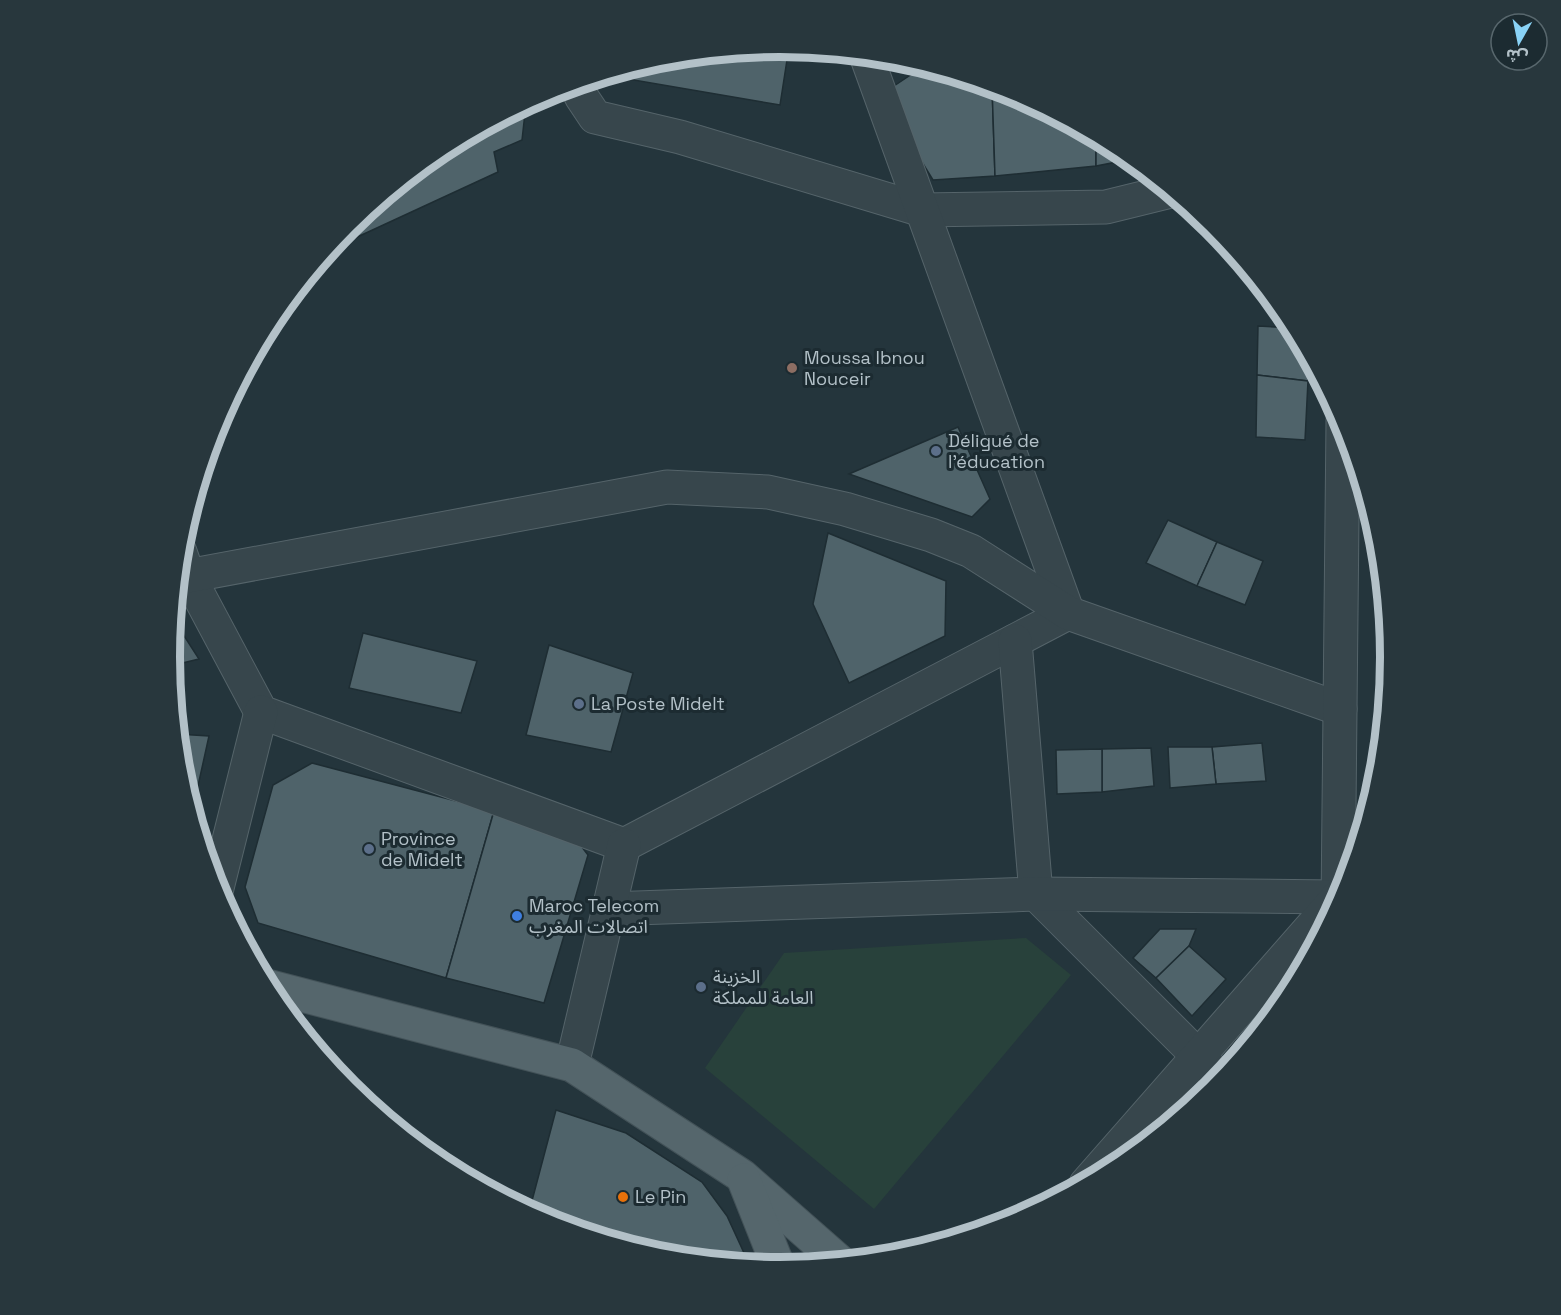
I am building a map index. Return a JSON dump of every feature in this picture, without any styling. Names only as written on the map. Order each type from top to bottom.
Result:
[{"type":"main road","points":[[280,989],[572,1065],[742,1176],[833,1256]]},
{"type":"main road","points":[[742,1176],[774,1258]]},
{"type":"street","points":[[869,64],[1068,613]]},
{"type":"street","points":[[581,91],[581,96],[595,117],[680,137],[922,210],[1106,207],[1161,193]]},
{"type":"street","points":[[1338,879],[1343,448]]},
{"type":"street","points":[[187,567],[667,487],[768,492],[845,509],[971,551],[1068,613],[1340,709]]},
{"type":"street","points":[[186,575],[261,711],[624,845],[1068,613]]},
{"type":"street","points":[[1016,641],[1035,894],[1214,1072]]},
{"type":"street","points":[[221,873],[261,711]]},
{"type":"street","points":[[572,1065],[624,845]]},
{"type":"street","points":[[608,909],[1035,894],[1329,901]]},
{"type":"street","points":[[1104,1163],[1320,921]]},
{"type":"green space","points":[[1026,938],[1071,975],[874,1209],[705,1068],[784,953]]},
{"type":"building","points":[[787,57],[780,105],[622,78],[702,62]]},
{"type":"building","points":[[914,72],[936,77],[992,96],[995,176],[933,180],[901,128],[891,88]]},
{"type":"building","points":[[992,96],[1046,119],[1096,147],[1096,166],[995,176]]},
{"type":"building","points":[[525,115],[522,140],[494,152],[498,172],[348,241],[385,206],[447,158],[480,137]]},
{"type":"building","points":[[1096,147],[1119,162],[1096,166]]},
{"type":"building","points":[[1258,326],[1282,327],[1308,371],[1308,381],[1257,375]]},
{"type":"building","points":[[1257,375],[1308,381],[1305,440],[1256,437]]},
{"type":"building","name":"Déligué de l'éducation","points":[[958,427],[990,499],[972,517],[849,474]]},
{"type":"building","points":[[1168,520],[1217,542],[1197,586],[1146,563]]},
{"type":"building","points":[[828,533],[946,581],[945,636],[849,683],[813,604]]},
{"type":"building","points":[[1217,542],[1263,561],[1245,605],[1197,586]]},
{"type":"building","points":[[181,630],[199,659],[180,664]]},
{"type":"building","points":[[363,633],[477,661],[461,713],[349,688]]},
{"type":"building","name":"La Poste Midelt","points":[[549,645],[633,673],[611,752],[526,735]]},
{"type":"building","points":[[185,734],[209,736],[196,794]]},
{"type":"building","points":[[1262,743],[1266,781],[1216,784],[1212,747]]},
{"type":"building","points":[[1168,747],[1212,747],[1216,784],[1170,788]]},
{"type":"building","points":[[1151,748],[1154,786],[1102,792],[1102,749]]},
{"type":"building","points":[[1102,749],[1102,792],[1057,794],[1056,750]]},
{"type":"building","name":"Province de Midelt","points":[[312,763],[494,811],[446,978],[258,923],[245,887],[273,785]]},
{"type":"building","name":"Maroc Telecom اتصالات المغرب","points":[[494,811],[572,834],[588,855],[544,1003],[446,978]]},
{"type":"building","points":[[1160,929],[1196,929],[1189,946],[1156,978],[1133,958]]},
{"type":"building","points":[[1189,946],[1226,979],[1192,1016],[1156,978]]},
{"type":"building","points":[[1257,1013],[1262,1017],[1233,1052],[1229,1048]]},
{"type":"building","name":"Le Pin","points":[[556,1110],[626,1133],[702,1182],[727,1216],[746,1257],[702,1253],[625,1238],[587,1226],[531,1203]]},
{"type":"place","name":"Moussa Ibnou Nouceir","points":[[792,368]]},
{"type":"place","name":"Déligué de l'éducation","points":[[936,451]]},
{"type":"place","name":"La Poste Midelt","points":[[579,704]]},
{"type":"place","name":"Province de Midelt","points":[[369,849]]},
{"type":"place","name":"Maroc Telecom اتصالات المغرب","points":[[517,916]]},
{"type":"place","name":"الخزينة العامة للمملكة","points":[[701,987]]},
{"type":"place","name":"Le Pin","points":[[623,1197]]}]
